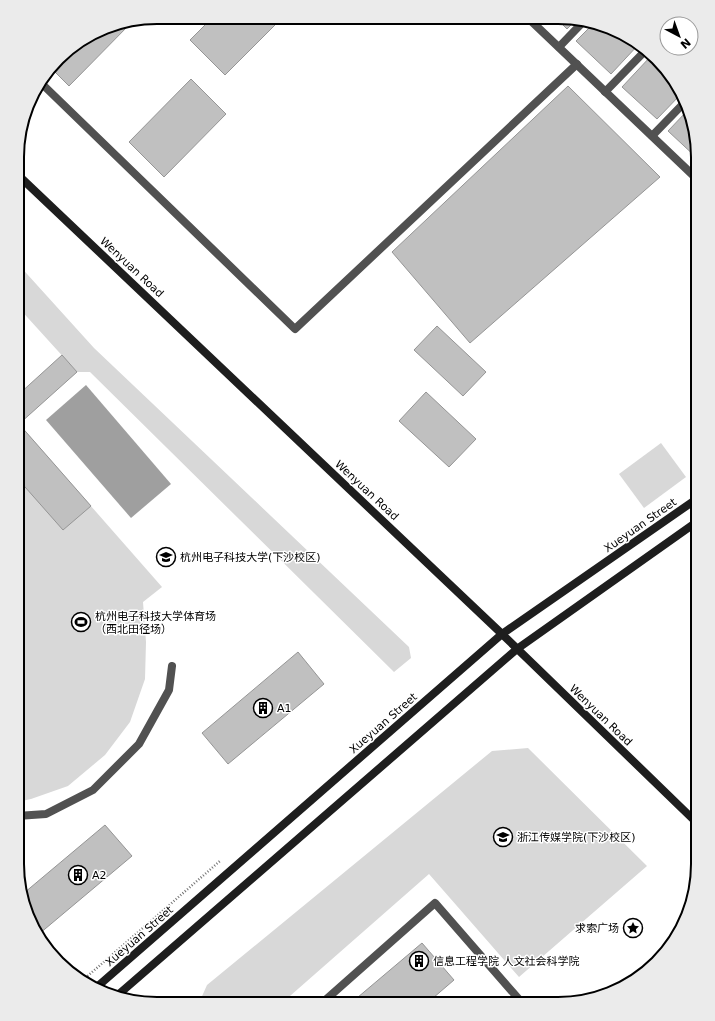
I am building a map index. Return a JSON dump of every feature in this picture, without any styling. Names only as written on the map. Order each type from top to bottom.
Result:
[{"type":"main road","name":"Wenyuan Road","points":[[24,181],[502,634],[691,817]]},
{"type":"main road","name":"Xueyuan Street","points":[[100,984],[502,634],[691,503]]},
{"type":"main road","points":[[122,992],[517,649],[691,527]]},
{"type":"street","points":[[534,24],[691,173]]},
{"type":"street","points":[[559,47],[579,26]]},
{"type":"street","points":[[605,92],[642,54]]},
{"type":"street","points":[[44,86],[295,329],[577,64]]},
{"type":"street","points":[[652,136],[681,106]]},
{"type":"street","points":[[24,816],[46,814],[93,790],[139,744],[169,690],[172,666]]},
{"type":"street","points":[[329,997],[436,903],[517,997]]},
{"type":"shaded area","points":[[24,271],[94,348],[409,647],[411,658],[394,672],[90,372],[77,372],[24,314]]},
{"type":"shaded area","points":[[86,385],[171,484],[131,518],[46,420]]},
{"type":"shaded area","name":"杭州电子科技大学体育场 （西北田径场）","points":[[24,430],[162,587],[143,602],[146,642],[145,679],[130,722],[105,755],[68,786],[24,800]]},
{"type":"shaded area","points":[[661,443],[686,477],[644,508],[619,474]]},
{"type":"shaded area","points":[[528,748],[647,866],[519,977],[429,874],[289,997],[202,997],[207,985],[492,751]]},
{"type":"building","points":[[206,24],[276,24],[225,75],[190,40]]},
{"type":"building","points":[[562,24],[571,25],[567,29]]},
{"type":"building","points":[[126,28],[69,86],[55,72],[57,69],[69,57],[91,42],[106,34]]},
{"type":"building","points":[[589,28],[609,34],[634,49],[611,74],[576,41]]},
{"type":"building","points":[[648,59],[663,76],[677,98],[657,119],[622,87]]},
{"type":"building","points":[[191,79],[226,114],[164,177],[129,142]]},
{"type":"building","points":[[568,86],[660,177],[470,343],[392,252]]},
{"type":"building","points":[[684,115],[690,140],[691,152],[668,131]]},
{"type":"building","points":[[437,326],[486,372],[463,396],[414,350]]},
{"type":"building","points":[[62,355],[77,372],[24,420],[24,390]]},
{"type":"building","points":[[426,392],[476,439],[449,467],[399,421]]},
{"type":"building","points":[[24,430],[91,506],[63,530],[24,486]]},
{"type":"building","name":"A1","points":[[298,652],[324,684],[228,764],[202,733]]},
{"type":"building","name":"A2","points":[[105,825],[132,856],[42,931],[31,906],[27,890]]},
{"type":"building","name":"信息工程学院 人文社会科学院","points":[[422,943],[454,980],[434,997],[358,997]]},
{"type":"place","name":"杭州电子科技大学(下沙校区)","points":[[166,557]]},
{"type":"place","name":"杭州电子科技大学体育场 （西北田径场）","points":[[81,622]]},
{"type":"place","name":"A1","points":[[263,708]]},
{"type":"place","name":"浙江传媒学院(下沙校区)","points":[[503,837]]},
{"type":"place","name":"A2","points":[[78,875]]},
{"type":"place","name":"求索广场","points":[[633,928]]},
{"type":"place","name":"信息工程学院 人文社会科学院","points":[[419,961]]}]
